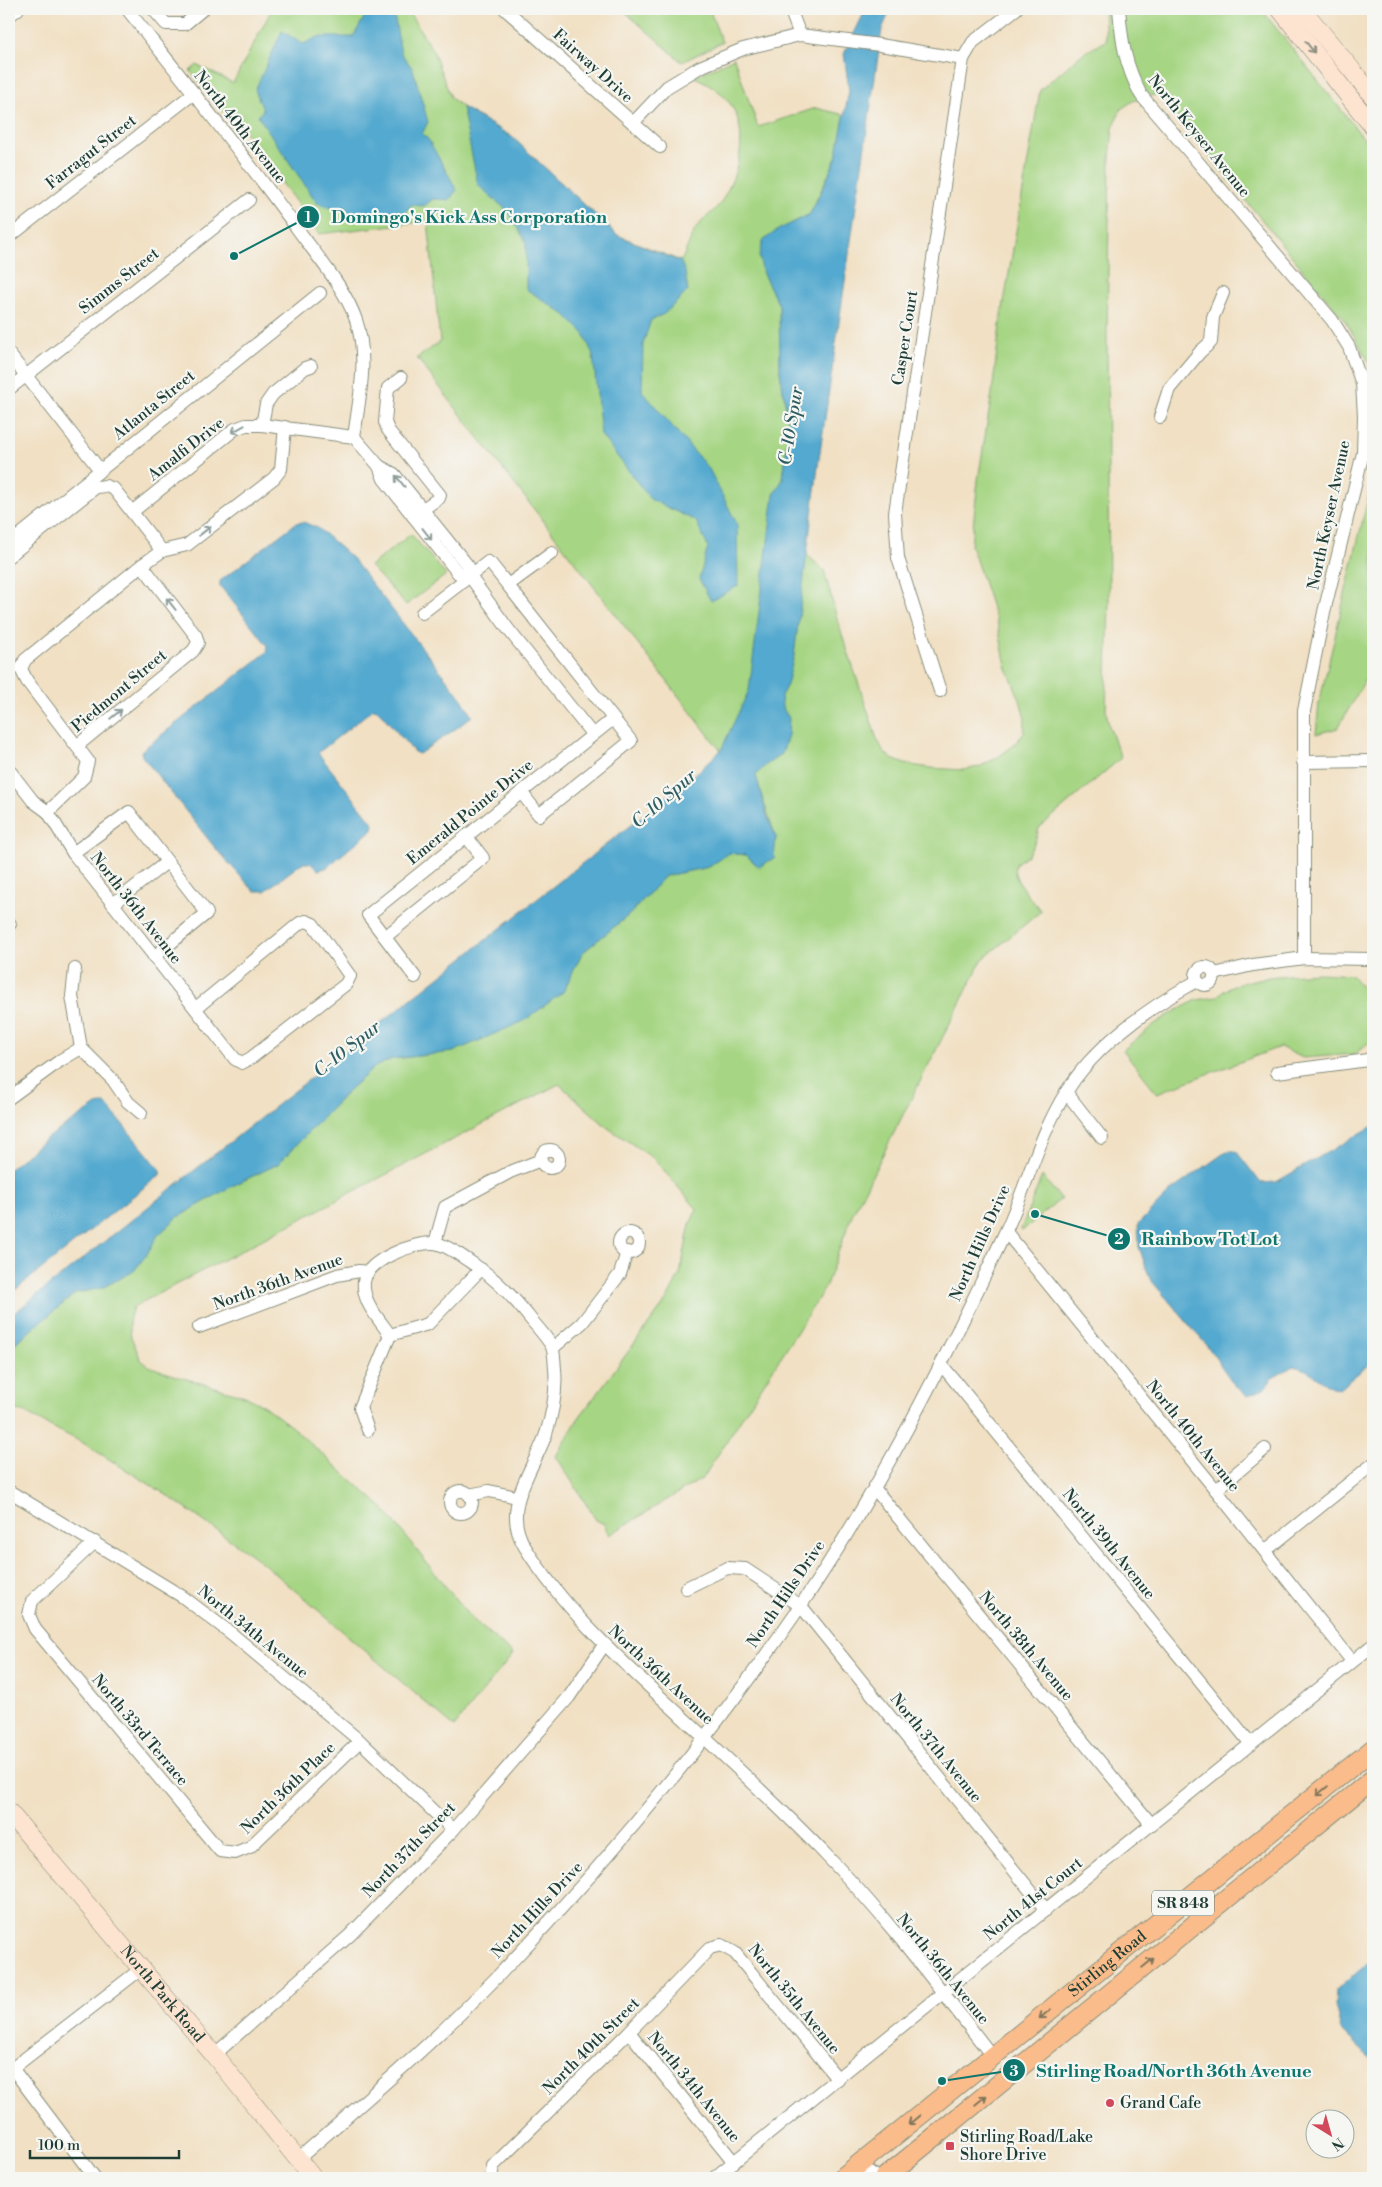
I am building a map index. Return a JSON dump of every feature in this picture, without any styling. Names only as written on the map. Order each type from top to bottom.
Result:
[{"type":"main road","name":"Stirling Road","points":[[842,2178],[861,2172],[992,2056],[1373,1750]]},
{"type":"main road","points":[[1341,1806],[1353,1781],[1348,1770]]},
{"type":"main road","name":"Stirling Road","points":[[884,2178],[1373,1780]]},
{"type":"main road","points":[[1010,2076],[1011,2060],[1022,2033]]},
{"type":"street","points":[[9,16],[18,9]]},
{"type":"street","name":"North 40th Avenue","points":[[127,9],[269,190],[345,296],[356,320],[362,344],[362,379],[354,437]]},
{"type":"street","points":[[154,9],[166,24],[186,24],[203,9]]},
{"type":"street","name":"Fairway Drive","points":[[505,9],[660,148]]},
{"type":"street","points":[[790,9],[800,35]]},
{"type":"street","name":"Casper Court","points":[[940,690],[898,558],[895,513],[964,59],[973,42],[1016,9]]},
{"type":"street","name":"North Keyser Avenue","points":[[1119,9],[1122,40],[1129,72],[1141,95],[1332,320],[1349,347],[1362,384],[1364,416],[1363,453],[1324,612],[1304,711],[1304,958]]},
{"type":"street","points":[[1280,9],[1373,126]]},
{"type":"street","points":[[1302,9],[1373,96]]},
{"type":"street","points":[[633,123],[667,87],[700,66],[743,49],[800,35],[848,40],[964,59]]},
{"type":"street","name":"Farragut Street","points":[[9,237],[194,93]]},
{"type":"street","name":"Simms Street","points":[[9,389],[249,200]]},
{"type":"street","name":"Atlanta Street","points":[[9,544],[320,292]]},
{"type":"street","points":[[1160,417],[1169,389],[1200,352],[1211,342],[1213,317],[1223,293]]},
{"type":"street","points":[[9,354],[100,470]]},
{"type":"street","points":[[262,425],[266,404],[273,394],[311,366]]},
{"type":"street","points":[[401,378],[388,388],[385,422],[388,430],[440,495],[439,498],[418,513]]},
{"type":"street","name":"Amalfi Drive","points":[[132,512],[235,429],[246,425],[285,427],[354,437]]},
{"type":"street","points":[[78,745],[26,680],[21,669],[25,660],[162,551],[187,545],[274,478],[281,469],[285,427]]},
{"type":"street","points":[[354,437],[379,466],[384,479],[468,566],[469,575],[508,629],[592,734]]},
{"type":"street","points":[[9,556],[96,487],[106,486],[114,489],[162,551]]},
{"type":"street","points":[[508,586],[552,553]]},
{"type":"street","points":[[422,613],[488,562],[631,741],[538,815],[521,792]]},
{"type":"street","name":"Piedmont Street","points":[[48,812],[84,777],[88,761],[78,745],[193,651],[198,643],[196,636],[142,566]]},
{"type":"street","name":"Emerald Pointe Drive","points":[[385,937],[368,914],[613,719]]},
{"type":"street","points":[[1303,762],[1373,761]]},
{"type":"street","name":"North 36th Avenue","points":[[9,770],[33,801],[48,812],[73,853],[235,1059],[242,1063],[252,1058],[346,984],[350,976],[313,924],[306,921],[300,923],[196,1008]]},
{"type":"street","points":[[73,853],[129,812],[207,913],[154,957]]},
{"type":"street","points":[[415,977],[385,937],[483,858],[466,836]]},
{"type":"street","points":[[113,904],[167,862]]},
{"type":"street","points":[[1304,958],[1373,959]]},
{"type":"street","name":"North Hills Drive","points":[[298,2159],[392,2078],[496,1978],[624,1839],[705,1738],[801,1606],[874,1488],[942,1364],[1006,1232],[1046,1130],[1066,1092],[1092,1058],[1143,1014],[1197,981],[1202,984],[1208,984],[1213,980],[1214,974],[1253,965],[1304,958]]},
{"type":"street","points":[[75,969],[72,996],[81,1048],[113,1080],[128,1102],[141,1113]]},
{"type":"street","points":[[9,1098],[61,1060],[81,1048]]},
{"type":"street","points":[[1277,1072],[1368,1060],[1373,1056]]},
{"type":"street","points":[[1066,1092],[1102,1138]]},
{"type":"street","points":[[541,1160],[510,1172],[444,1207],[435,1243],[462,1256],[481,1269],[519,1304],[553,1348],[582,1323],[620,1274],[627,1252]]},
{"type":"street","name":"North 40th Avenue","points":[[1006,1232],[1216,1490],[1352,1662]]},
{"type":"street","name":"North 36th Avenue","points":[[390,1335],[367,1304],[363,1281],[379,1260],[401,1250],[435,1243]]},
{"type":"street","points":[[368,1430],[360,1408],[390,1335],[428,1324],[481,1269]]},
{"type":"street","name":"North 36th Avenue","points":[[199,1327],[337,1275],[359,1271],[368,1272]]},
{"type":"street","name":"North 36th Avenue","points":[[553,1348],[557,1390],[546,1435],[518,1496],[515,1525],[523,1545],[556,1591],[604,1645],[705,1738],[827,1856],[873,1907],[992,2056]]},
{"type":"street","name":"North 39th Avenue","points":[[942,1364],[1251,1744]]},
{"type":"street","points":[[1216,1490],[1265,1449]]},
{"type":"street","points":[[1265,1551],[1373,1464]]},
{"type":"street","name":"North 38th Avenue","points":[[874,1488],[1152,1825]]},
{"type":"street","name":"North 34th Avenue","points":[[9,1491],[190,1602],[232,1634],[360,1741],[453,1830]]},
{"type":"street","points":[[469,1495],[489,1492],[518,1496]]},
{"type":"street","name":"North 33rd Terrace","points":[[95,1542],[32,1601],[29,1615],[35,1629],[220,1851],[236,1852]]},
{"type":"street","name":"North 37th Avenue","points":[[686,1588],[727,1568],[745,1569],[801,1606],[1046,1910]]},
{"type":"street","name":"North 37th Street","points":[[214,2055],[350,1935],[453,1830],[569,1697],[604,1645]]},
{"type":"street","name":"North 41st Court","points":[[714,2178],[1373,1645]]},
{"type":"street","name":"North 36th Place","points":[[236,1852],[250,1847],[360,1741]]},
{"type":"street","name":"North Park Road","points":[[9,1812],[214,2055],[313,2178]]},
{"type":"street","name":"North 40th Street","points":[[491,2178],[493,2166],[629,2032],[710,1948],[722,1945]]},
{"type":"street","name":"North 35th Avenue","points":[[722,1945],[736,1953],[838,2079]]},
{"type":"street","points":[[90,2176],[11,2070],[141,1969]]},
{"type":"street","name":"North 34th Avenue","points":[[629,2032],[734,2162]]},
{"type":"street","points":[[861,2172],[879,2178]]},
{"type":"green space","points":[[272,9],[407,9],[433,51],[451,98],[462,107],[512,137],[617,235],[681,261],[695,231],[719,205],[731,184],[740,147],[740,130],[736,114],[727,99],[713,87],[694,77],[734,58],[758,127],[816,108],[845,115],[836,158],[810,214],[763,274],[779,305],[780,372],[789,425],[783,479],[807,555],[824,570],[837,619],[877,739],[884,752],[892,759],[905,764],[930,768],[963,770],[979,767],[1013,746],[1024,733],[1025,719],[1020,700],[1006,666],[998,626],[971,545],[978,480],[992,393],[1000,326],[1040,90],[1082,54],[1106,41],[1104,9],[1261,9],[1373,150],[1373,376],[1369,362],[1346,322],[1158,94],[1133,101],[1121,109],[1113,128],[1110,159],[1107,333],[1109,601],[1106,711],[1109,726],[1121,758],[1039,828],[1030,851],[1016,864],[1014,869],[1019,882],[1041,911],[982,960],[852,1215],[825,1288],[703,1478],[609,1535],[604,1524],[596,1520],[556,1456],[578,1419],[666,1301],[680,1274],[690,1224],[697,1209],[653,1158],[608,1128],[559,1084],[133,1307],[129,1321],[131,1337],[141,1360],[149,1366],[173,1375],[245,1396],[264,1406],[292,1427],[384,1509],[469,1616],[513,1654],[454,1727],[263,1563],[165,1494],[83,1443],[25,1413],[9,1408],[9,1348],[76,1293],[102,1288],[147,1254],[157,1235],[178,1217],[232,1186],[278,1164],[352,1087],[375,1067],[392,1059],[453,1052],[563,992],[582,953],[630,914],[665,876],[709,867],[729,853],[746,855],[759,867],[776,837],[762,797],[721,751],[417,358],[440,342],[428,221],[319,234],[237,121],[221,110],[190,71],[197,65],[233,83]]},
{"type":"green space","points":[[622,9],[709,9],[722,42],[682,62]]},
{"type":"green space","points":[[1373,477],[1373,666],[1338,728],[1316,734],[1319,703]]},
{"type":"green space","points":[[411,534],[446,575],[406,605],[370,566]]},
{"type":"green space","points":[[1319,973],[1352,975],[1373,1002],[1373,1039],[1355,1054],[1303,1058],[1280,1047],[1157,1093],[1123,1050],[1156,1023],[1197,1000],[1216,997],[1226,990],[1250,981],[1279,976]]},
{"type":"green space","points":[[1042,1176],[1061,1199],[1022,1231],[1021,1229]]},
{"type":"water","points":[[369,9],[385,9],[394,14],[401,53],[413,69],[428,122],[422,134],[428,139],[457,190],[449,200],[433,199],[424,206],[411,205],[403,215],[394,211],[354,220],[345,207],[338,210],[317,203],[258,116],[263,110],[255,90],[282,31],[303,44],[318,37],[353,37]]},
{"type":"water","name":"C-10 Spur","points":[[866,9],[891,9],[882,29],[819,459],[794,656],[787,685],[781,696],[782,707],[789,718],[788,735],[782,754],[756,775],[767,815],[776,837],[774,858],[759,867],[746,855],[729,853],[709,867],[665,876],[630,914],[582,953],[563,992],[524,1021],[453,1052],[392,1059],[375,1067],[352,1087],[278,1164],[232,1186],[178,1217],[158,1235],[134,1271],[102,1288],[76,1293],[9,1348],[9,1317],[699,771],[721,750],[749,690],[774,494],[783,479],[789,425],[780,372],[779,305],[763,274],[759,256],[763,241],[776,231],[810,214],[836,158],[849,91],[844,54]]},
{"type":"water","points":[[462,107],[512,137],[617,235],[681,262],[685,272],[688,291],[664,314],[651,320],[643,344],[642,391],[709,469],[737,524],[738,586],[711,601],[699,579],[708,547],[696,521],[650,499],[601,435],[593,355],[584,334],[564,314],[526,289],[526,243],[509,212],[478,185]]},
{"type":"water","points":[[303,522],[318,528],[352,558],[462,699],[472,716],[419,754],[414,752],[378,710],[373,709],[318,753],[374,824],[373,829],[326,868],[318,870],[310,863],[302,863],[265,891],[254,891],[216,849],[142,756],[141,751],[267,652],[268,646],[220,586],[220,581],[296,523]]},
{"type":"water","points":[[105,1103],[159,1168],[161,1174],[9,1295],[9,1169],[47,1138],[97,1105]]},
{"type":"water","points":[[1373,1126],[1373,1361],[1339,1389],[1307,1370],[1293,1366],[1273,1378],[1264,1389],[1247,1396],[1235,1386],[1208,1347],[1150,1279],[1139,1247],[1138,1224],[1172,1190],[1227,1151],[1236,1151],[1261,1183],[1276,1182]]},
{"type":"water","points":[[1373,1959],[1373,2061],[1341,2030],[1335,2006],[1336,1990]]},
{"type":"place","name":"Domingo's Kick Ass Corporation","points":[[234,256]]},
{"type":"place","name":"Rainbow Tot Lot","points":[[1035,1214]]},
{"type":"place","name":"Stirling Road/North 36th Avenue","points":[[942,2081]]},
{"type":"place","name":"Grand Cafe","points":[[1110,2103]]},
{"type":"place","name":"Stirling Road/Lake Shore Drive","points":[[950,2146]]}]
